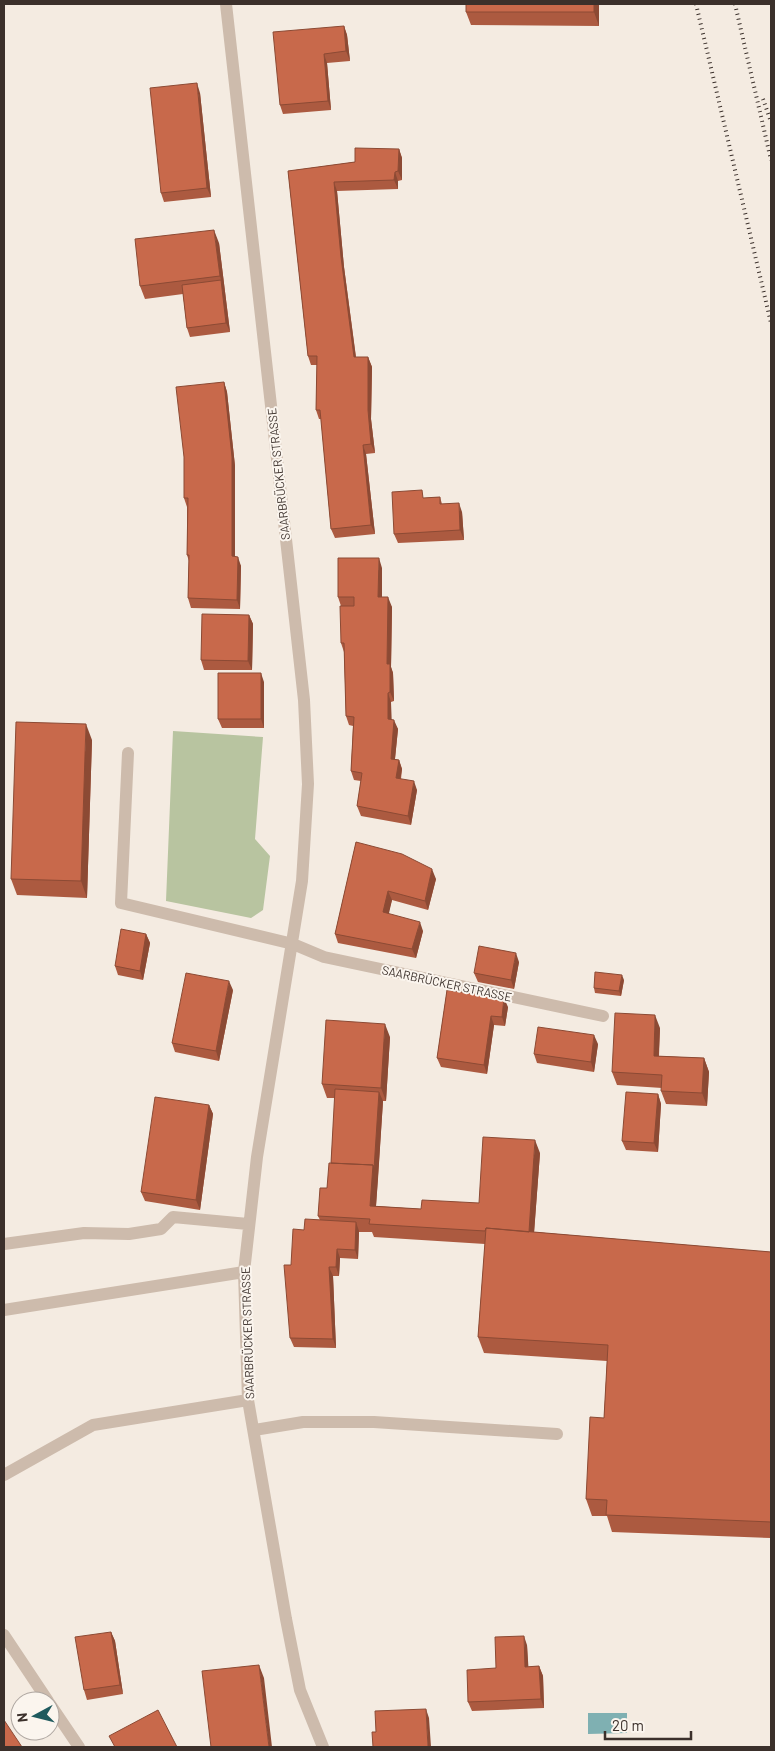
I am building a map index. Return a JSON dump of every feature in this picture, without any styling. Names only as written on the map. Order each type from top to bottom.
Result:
[{"type":"street","name":"SAARBRÜCKER STRASSE","points":[[226,4],[304,700],[308,784],[302,881],[257,1157],[248,1224],[244,1272],[248,1400],[300,1690],[323,1747]]},
{"type":"street","points":[[128,753],[120,903],[293,944]]},
{"type":"street","name":"SAARBRÜCKER STRASSE","points":[[293,944],[324,958],[604,1016]]},
{"type":"street","points":[[4,1244],[84,1233],[129,1234],[161,1229],[173,1217],[248,1224]]},
{"type":"street","points":[[4,1310],[244,1272]]},
{"type":"street","points":[[4,1475],[93,1425],[248,1400]]},
{"type":"street","points":[[254,1430],[302,1422],[374,1422],[557,1434]]},
{"type":"street","points":[[4,1635],[41,1691]]},
{"type":"street","points":[[60,1719],[79,1747]]},
{"type":"green space","points":[[173,731],[263,737],[255,839],[270,856],[263,910],[251,918],[166,901]]},
{"type":"water","points":[[588,1713],[627,1713],[627,1733],[588,1734]]},
{"type":"building","points":[[466,4],[594,4],[594,12],[466,12]]},
{"type":"building","points":[[344,26],[346,51],[324,54],[328,101],[280,105],[273,32]]},
{"type":"building","points":[[197,83],[207,188],[161,193],[150,88]]},
{"type":"building","points":[[355,148],[399,149],[398,171],[395,172],[394,180],[334,182],[341,257],[354,357],[368,357],[368,410],[371,444],[363,445],[371,525],[331,529],[320,410],[316,410],[317,356],[308,356],[288,171],[355,162]]},
{"type":"building","points":[[214,230],[220,276],[140,286],[135,239]]},
{"type":"building","points":[[221,280],[226,323],[187,328],[182,285]]},
{"type":"building","points":[[224,382],[232,457],[232,556],[238,557],[237,600],[188,598],[188,498],[184,498],[184,457],[176,387]]},
{"type":"building","points":[[422,490],[423,498],[440,497],[440,504],[459,503],[460,530],[394,534],[392,492]]},
{"type":"building","points":[[338,558],[379,558],[378,597],[388,597],[387,664],[390,664],[390,692],[388,693],[388,719],[394,720],[391,759],[399,760],[396,778],[414,781],[408,816],[357,806],[362,773],[351,771],[354,717],[346,716],[344,643],[341,643],[340,606],[354,606],[354,597],[338,597]]},
{"type":"building","points":[[202,614],[249,615],[248,661],[201,660]]},
{"type":"building","points":[[218,673],[261,673],[261,719],[218,719]]},
{"type":"building","points":[[16,722],[86,724],[81,881],[11,879]]},
{"type":"building","points":[[356,842],[402,854],[432,869],[425,901],[388,891],[383,912],[420,922],[412,949],[335,934]]},
{"type":"building","points":[[121,929],[146,934],[140,971],[115,966]]},
{"type":"building","points":[[479,946],[516,953],[511,980],[474,973]]},
{"type":"building","points":[[595,972],[622,975],[619,991],[594,988]]},
{"type":"building","points":[[186,973],[229,981],[216,1051],[172,1043]]},
{"type":"building","points":[[447,990],[504,998],[502,1017],[491,1016],[484,1065],[437,1058]]},
{"type":"building","points":[[615,1013],[655,1015],[654,1056],[704,1058],[702,1093],[661,1091],[662,1075],[612,1072]]},
{"type":"building","points":[[326,1020],[385,1024],[381,1088],[322,1084]]},
{"type":"building","points":[[538,1027],[594,1035],[591,1062],[534,1054]]},
{"type":"building","points":[[335,1089],[379,1092],[374,1169],[373,1165],[331,1163]]},
{"type":"building","points":[[626,1092],[658,1094],[654,1143],[622,1141]]},
{"type":"building","points":[[155,1097],[209,1105],[196,1200],[141,1192]]},
{"type":"building","points":[[483,1137],[535,1140],[529,1232],[486,1228],[485,1231],[369,1224],[370,1219],[318,1216],[320,1188],[327,1188],[329,1163],[373,1165],[370,1206],[421,1209],[422,1200],[479,1203]]},
{"type":"building","points":[[305,1219],[356,1222],[355,1250],[337,1249],[336,1267],[329,1267],[333,1339],[290,1338],[284,1265],[291,1265],[293,1229],[304,1230]]},
{"type":"building","points":[[486,1228],[771,1252],[771,1522],[606,1515],[607,1500],[586,1499],[590,1417],[604,1418],[608,1345],[478,1337]]},
{"type":"building","points":[[111,1632],[120,1685],[84,1690],[75,1637]]},
{"type":"building","points":[[524,1636],[525,1667],[539,1666],[541,1699],[468,1702],[467,1670],[496,1668],[495,1637]]},
{"type":"building","points":[[259,1665],[269,1747],[211,1747],[202,1671]]},
{"type":"building","points":[[426,1709],[428,1747],[373,1747],[372,1732],[376,1732],[375,1711]]},
{"type":"building","points":[[158,1710],[177,1747],[115,1747],[109,1736]]},
{"type":"building","points":[[4,1720],[10,1729],[10,1741],[18,1741],[22,1747],[4,1747]]},
{"type":"railway","points":[[696,4],[771,323]]},
{"type":"railway","points":[[735,4],[771,160]]},
{"type":"railway","points":[[763,99],[771,122]]}]
